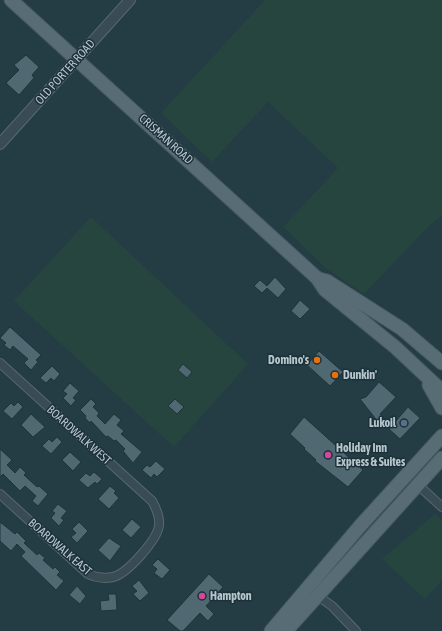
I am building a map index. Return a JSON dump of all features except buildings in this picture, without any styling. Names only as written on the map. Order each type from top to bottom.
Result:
[{"type":"main road","name":"CRISMAN ROAD","points":[[11,0],[78,58],[319,279],[325,290],[442,391]]},
{"type":"main road","name":"CRISMAN ROAD","points":[[319,279],[328,281],[402,329],[442,363]]},
{"type":"main road","points":[[421,372],[442,408]]},
{"type":"main road","points":[[271,631],[360,526],[439,440],[442,427]]},
{"type":"main road","points":[[286,631],[442,458]]},
{"type":"street","name":"OLD PORTER ROAD","points":[[0,144],[130,0]]},
{"type":"street","name":"BOARDWALK WEST","points":[[0,363],[147,496],[157,509]]},
{"type":"street","points":[[418,485],[442,507]]},
{"type":"street","name":"BOARDWALK EAST","points":[[0,494],[88,574],[97,578],[114,577],[126,571],[154,539],[159,525],[157,509]]},
{"type":"street","points":[[307,589],[332,606],[356,631]]},
{"type":"green space","points":[[265,0],[442,0],[442,216],[430,225],[364,294],[327,269],[283,227],[338,168],[268,102],[212,162],[161,113]]},
{"type":"green space","points":[[91,217],[248,364],[174,447],[14,301]]},
{"type":"green space","points":[[435,514],[442,521],[442,580],[425,599],[382,559]]},
{"type":"place","name":"Domino's","points":[[317,360]]},
{"type":"place","name":"Dunkin'","points":[[335,375]]},
{"type":"place","name":"Lukoil","points":[[404,423]]},
{"type":"place","name":"Holiday Inn Express & Suites","points":[[328,455]]},
{"type":"place","name":"Hampton","points":[[202,596]]}]
